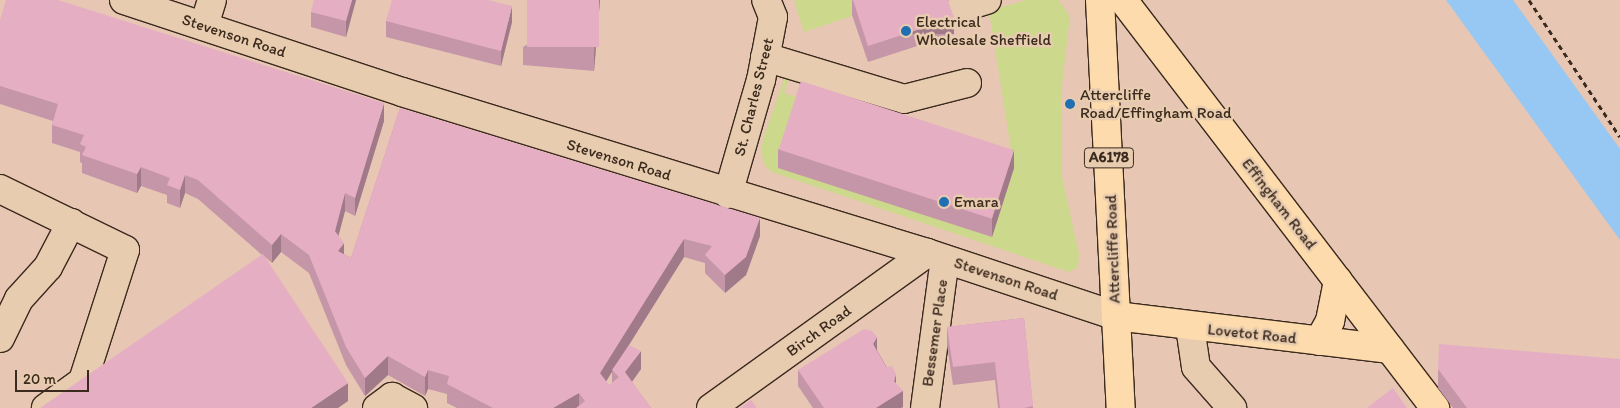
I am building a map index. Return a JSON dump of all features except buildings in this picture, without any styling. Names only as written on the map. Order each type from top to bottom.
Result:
[{"type":"main road","name":"Attercliffe Road","points":[[1100,0],[1121,408]]},
{"type":"main road","name":"Effingham Road","points":[[1123,0],[1435,408]]},
{"type":"main road","points":[[1319,341],[1330,321],[1338,281]]},
{"type":"main road","name":"Lovetot Road","points":[[1116,316],[1390,349]]},
{"type":"street","name":"Stevenson Road","points":[[124,0],[728,194],[936,256],[1116,316]]},
{"type":"street","points":[[204,26],[212,0]]},
{"type":"street","name":"St. Charles Street","points":[[728,194],[765,57],[773,16],[766,0]]},
{"type":"street","points":[[960,8],[987,0]]},
{"type":"street","points":[[765,57],[904,99],[967,82]]},
{"type":"street","points":[[0,189],[125,250],[83,381],[46,408]]},
{"type":"street","points":[[0,338],[19,298],[48,267],[71,223]]},
{"type":"street","name":"Birch Road","points":[[711,408],[936,256]]},
{"type":"street","name":"Bessemer Place","points":[[925,408],[936,256]]},
{"type":"street","points":[[1190,326],[1196,367],[1232,408]]},
{"type":"path","points":[[1529,0],[1620,136]]},
{"type":"green space","points":[[794,0],[900,0],[804,32]]},
{"type":"green space","points":[[1026,0],[1059,0],[1070,17],[1062,84],[1062,177],[1079,254],[1078,267],[1069,272],[772,172],[765,166],[761,151],[763,139],[788,68],[792,70],[784,93],[1014,168],[989,11]]},
{"type":"water","points":[[1446,0],[1513,0],[1620,149],[1620,240]]},
{"type":"place","name":"Electrical Wholesale Sheffield","points":[[906,31]]},
{"type":"place","name":"Attercliffe Road/Effingham Road","points":[[1070,104]]},
{"type":"place","name":"Emara","points":[[944,202]]}]
